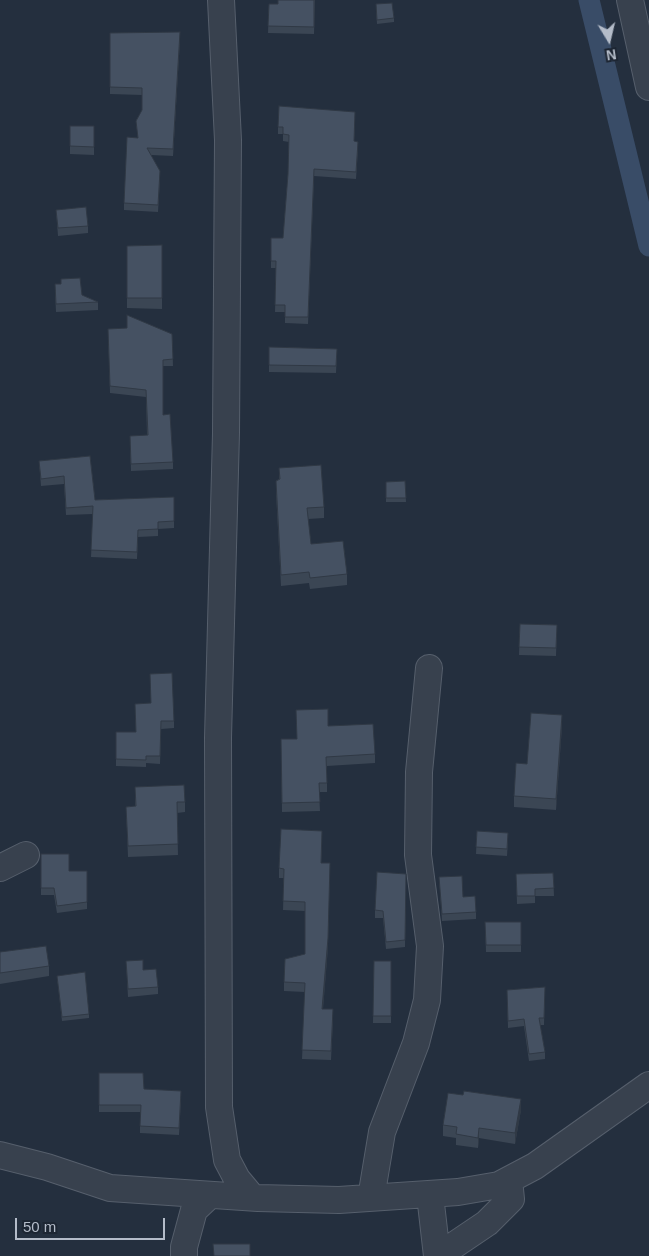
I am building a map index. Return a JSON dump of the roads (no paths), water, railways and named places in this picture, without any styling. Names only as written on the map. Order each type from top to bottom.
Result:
[{"type":"street","points":[[221,0],[228,169],[226,433],[218,738],[219,1107],[227,1160],[236,1179],[252,1197]]},
{"type":"street","points":[[630,0],[649,87]]},
{"type":"street","points":[[371,1198],[382,1132],[416,1043],[427,1000],[430,946],[418,855],[419,772],[429,668]]},
{"type":"street","points":[[0,868],[26,855]]},
{"type":"street","points":[[0,1155],[47,1167],[110,1188],[210,1195],[340,1200],[458,1192],[499,1185],[535,1166],[649,1085]]},
{"type":"street","points":[[430,1195],[438,1256],[488,1223],[511,1199],[509,1180]]},
{"type":"street","points":[[184,1256],[184,1247],[194,1210],[210,1195]]},
{"type":"waterway","points":[[589,0],[649,246]]}]
